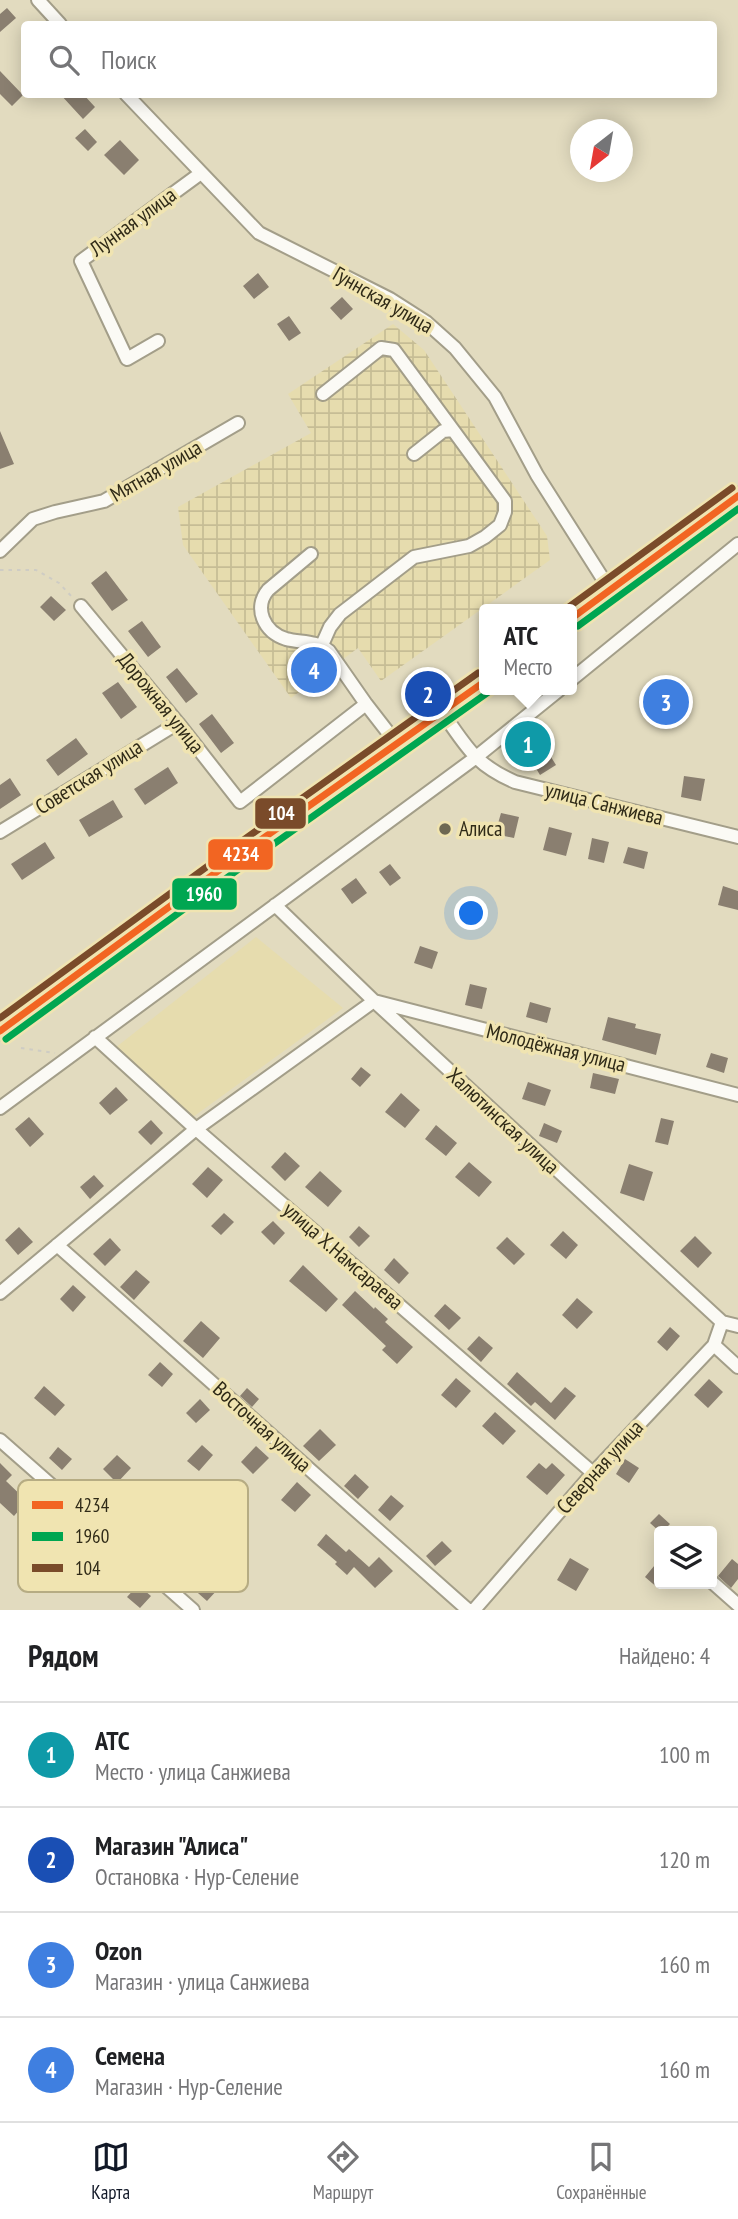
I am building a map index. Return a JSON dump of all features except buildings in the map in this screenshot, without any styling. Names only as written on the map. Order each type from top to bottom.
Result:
[{"type":"highway","points":[[577,614],[738,495]]},
{"type":"highway","points":[[0,1031],[259,841],[479,686]]},
{"type":"street","points":[[38,0],[57,21]]},
{"type":"street","name":"Гуннская улица","points":[[130,98],[259,233],[390,299],[426,323],[455,348],[495,397],[537,475],[610,590]]},
{"type":"street","name":"Лунная улица","points":[[158,341],[127,359],[81,261],[201,173]]},
{"type":"street","points":[[322,645],[330,627],[340,614],[414,557],[469,545],[500,525],[505,512],[505,500],[394,350],[381,348],[323,394]]},
{"type":"street","name":"Мятная улица","points":[[0,551],[33,519],[104,501],[238,423]]},
{"type":"street","points":[[414,454],[443,431],[453,430]]},
{"type":"street","points":[[577,675],[738,544]]},
{"type":"street","points":[[311,554],[262,597],[260,615],[265,624],[282,638],[322,645],[329,650],[397,744]]},
{"type":"street","name":"Дорожная улица","points":[[81,607],[240,802],[366,704]]},
{"type":"street","points":[[0,1108],[475,758],[553,695]]},
{"type":"street","name":"улица Санжиева","points":[[442,712],[475,758],[493,773],[514,782],[738,837]]},
{"type":"street","name":"Советская улица","points":[[0,832],[178,723]]},
{"type":"street","name":"Халютинская улица","points":[[275,905],[374,1001],[722,1322],[738,1326]]},
{"type":"street","points":[[0,1293],[196,1129],[374,1001]]},
{"type":"street","name":"Молодёжная улица","points":[[374,1001],[738,1095]]},
{"type":"street","name":"улица Х.Намсараева","points":[[95,1037],[196,1129],[593,1473]]},
{"type":"street","name":"Восточная улица","points":[[57,1245],[468,1610]]},
{"type":"street","name":"Северная улица","points":[[474,1610],[593,1473],[713,1345],[722,1322]]},
{"type":"street","points":[[713,1345],[738,1367]]},
{"type":"street","points":[[0,1440],[45,1480]]},
{"type":"street","points":[[717,1587],[738,1605]]},
{"type":"street","points":[[173,1592],[193,1610]]},
{"type":"path","points":[[0,570],[36,569],[60,583],[81,607]]},
{"type":"path","points":[[21,1048],[70,1055]]},
{"type":"shaded area","points":[[393,324],[424,350],[547,536],[550,560],[489,604],[479,604],[479,611],[381,681],[358,648],[291,698],[183,545],[178,507],[311,433],[288,394]]},
{"type":"shaded area","points":[[256,937],[343,1008],[193,1117],[115,1048]]},
{"type":"transit line","name":"104","points":[[573,604],[732,488]]},
{"type":"transit line","name":"4234","points":[[577,614],[738,496]]},
{"type":"transit line","name":"1960","points":[[578,626],[738,509]]},
{"type":"transit line","name":"104","points":[[0,1018],[478,673]]},
{"type":"transit line","name":"4234","points":[[0,1031],[248,849],[479,686]]},
{"type":"transit line","name":"1960","points":[[6,1039],[254,858],[484,695]]},
{"type":"place","name":"Семена","points":[[314,670]]},
{"type":"place","name":"Магазин \"Алиса\"","points":[[428,694]]},
{"type":"place","name":"Ozon","points":[[666,702]]},
{"type":"place","name":"АТС","points":[[528,744]]},
{"type":"place","name":"Алиса","points":[[445,829]]}]
